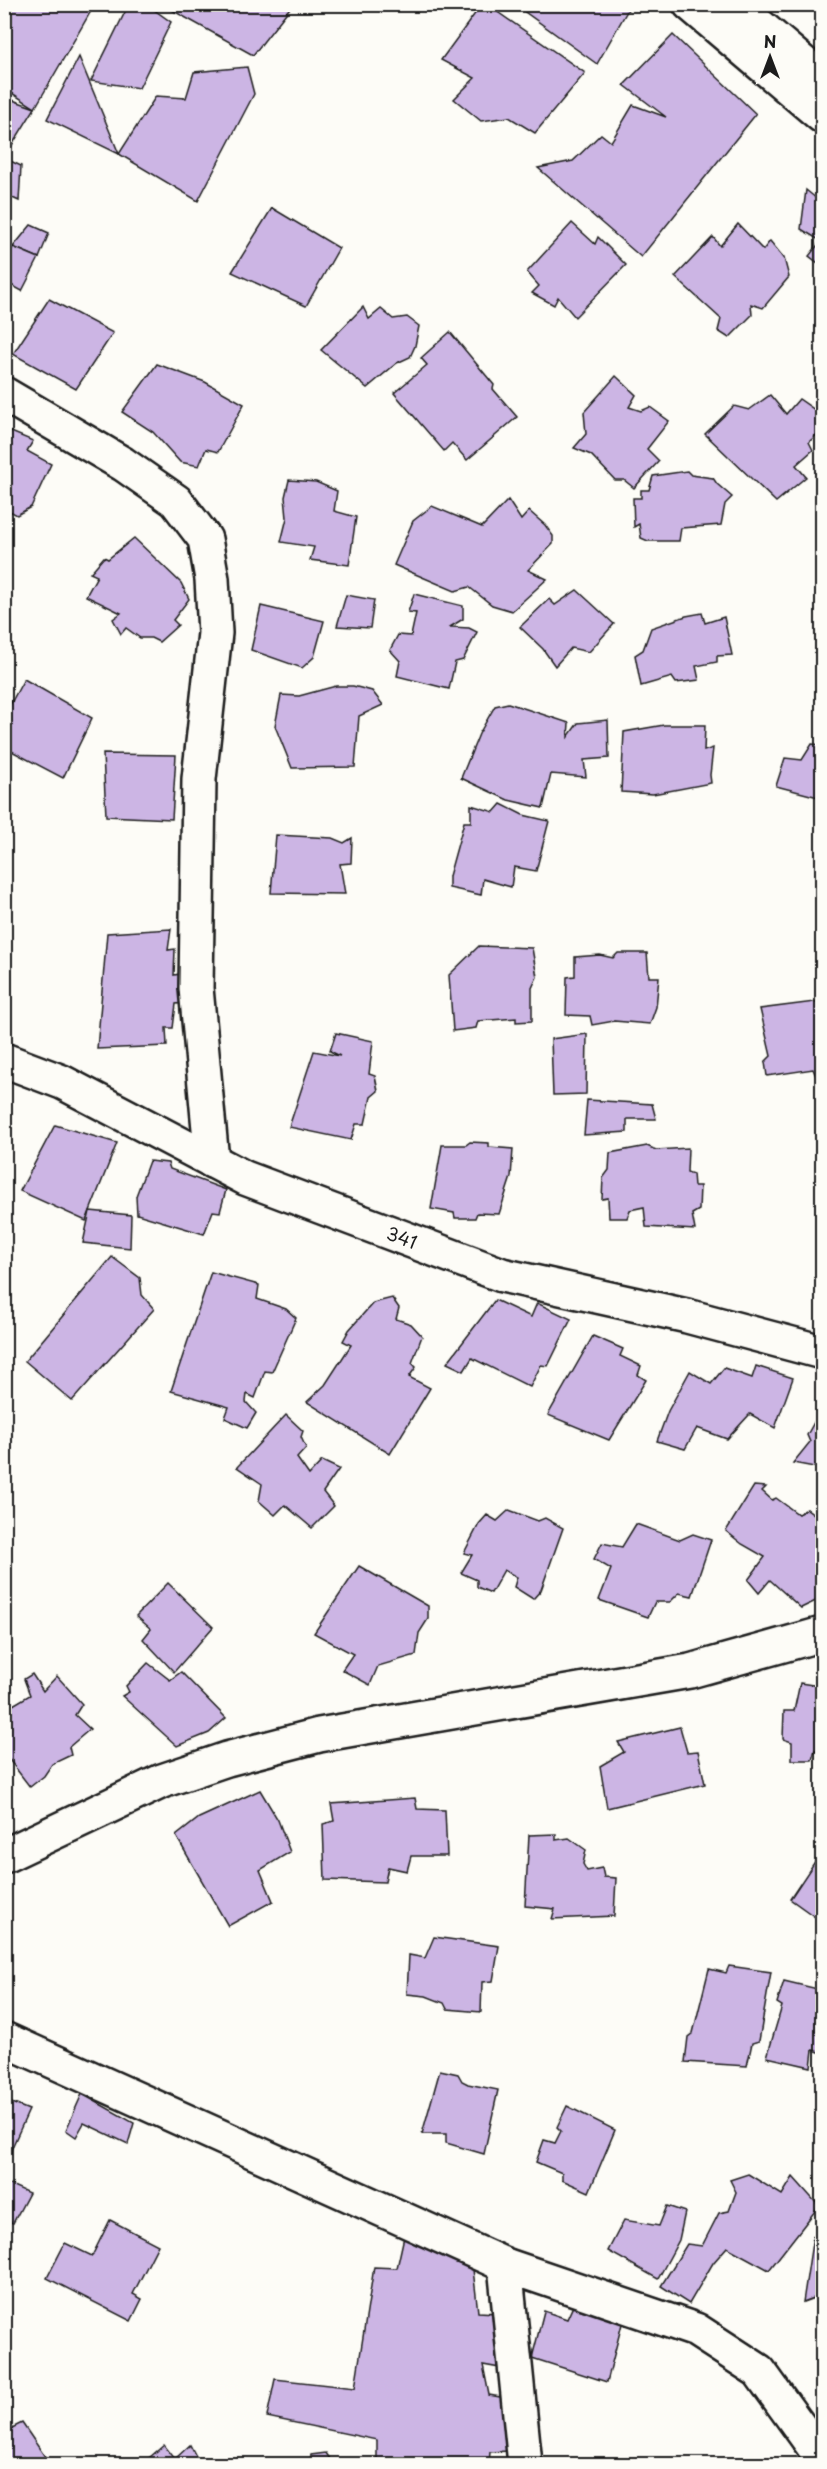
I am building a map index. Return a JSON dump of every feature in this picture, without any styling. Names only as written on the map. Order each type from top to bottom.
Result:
[{"type":"street","points":[[690,4],[822,116]]},
{"type":"street","points":[[734,4],[822,79]]},
{"type":"street","points":[[4,394],[123,464],[176,501],[205,539],[212,579],[215,633],[199,779],[196,987],[212,1161]]},
{"type":"street","name":"341","points":[[4,1060],[62,1082],[245,1178],[502,1275],[687,1316],[822,1352]]},
{"type":"street","points":[[4,1856],[162,1781],[227,1759],[319,1735],[690,1671],[822,1634]]},
{"type":"street","points":[[4,2039],[505,2265],[696,2330],[759,2371],[822,2458]]},
{"type":"street","points":[[505,2265],[525,2464]]},
{"type":"building","points":[[4,4],[95,4],[35,108],[4,88]]},
{"type":"building","points":[[129,4],[146,4],[171,22],[139,88],[91,81]]},
{"type":"building","points":[[174,4],[293,4],[253,55],[170,9]]},
{"type":"building","points":[[482,4],[486,4],[585,73],[535,133],[509,117],[481,121],[454,99],[475,78],[441,60]]},
{"type":"building","points":[[520,4],[631,4],[597,64],[518,7]]},
{"type":"building","points":[[673,35],[756,114],[641,257],[538,168],[573,161],[601,134],[611,142],[633,105],[666,117],[624,85]]},
{"type":"building","points":[[79,57],[119,154],[47,119]]},
{"type":"building","points":[[247,67],[254,94],[198,201],[119,154],[156,96],[186,98],[194,72]]},
{"type":"building","points":[[4,97],[35,108],[4,158]]},
{"type":"building","points":[[4,158],[21,166],[19,201],[4,194]]},
{"type":"building","points":[[806,190],[822,203],[822,266],[809,256],[821,241],[801,229]]},
{"type":"building","points":[[272,208],[339,248],[306,306],[232,272]]},
{"type":"building","points":[[572,223],[595,244],[598,237],[626,265],[575,317],[558,297],[554,305],[532,293],[539,286],[527,272]]},
{"type":"building","points":[[738,224],[763,250],[770,241],[784,258],[789,277],[763,308],[751,304],[752,315],[729,338],[718,331],[721,319],[675,277],[713,237],[720,246]]},
{"type":"building","points":[[31,225],[49,233],[39,258],[13,247]]},
{"type":"building","points":[[13,247],[39,258],[22,291],[4,281],[4,264]]},
{"type":"building","points":[[49,299],[113,333],[76,389],[13,354]]},
{"type":"building","points":[[363,307],[369,319],[381,309],[393,319],[407,317],[419,326],[410,357],[397,363],[367,388],[321,350]]},
{"type":"building","points":[[450,332],[517,417],[467,460],[452,443],[444,451],[394,393],[427,365],[421,358]]},
{"type":"building","points":[[157,364],[205,382],[244,404],[218,452],[206,449],[199,466],[180,462],[153,432],[122,412]]},
{"type":"building","points":[[616,376],[636,395],[629,407],[641,411],[650,407],[669,421],[647,449],[659,461],[634,488],[624,480],[615,480],[591,455],[574,448],[586,434],[584,412]]},
{"type":"building","points":[[770,395],[786,414],[799,399],[822,415],[822,430],[809,442],[813,450],[796,465],[806,477],[776,502],[705,434],[734,406],[749,410]]},
{"type":"building","points":[[4,429],[33,441],[27,451],[51,464],[31,507],[17,515],[4,508]]},
{"type":"building","points":[[687,471],[691,475],[713,478],[732,497],[725,504],[721,525],[681,528],[679,541],[648,541],[641,538],[639,524],[634,527],[633,498],[641,498],[641,490],[649,490],[653,476]]},
{"type":"building","points":[[289,480],[316,482],[337,491],[334,511],[356,517],[349,565],[310,560],[314,547],[281,542],[287,518],[285,497]]},
{"type":"building","points":[[508,500],[521,520],[529,511],[545,525],[553,536],[553,544],[528,570],[547,579],[512,611],[492,605],[469,587],[455,591],[394,565],[413,521],[432,506],[482,527]]},
{"type":"building","points":[[134,538],[181,583],[189,599],[173,620],[178,625],[159,642],[151,638],[140,638],[126,628],[121,634],[113,619],[121,613],[86,596],[97,576],[90,573],[104,557],[108,559]]},
{"type":"building","points":[[577,590],[614,624],[589,652],[571,648],[555,666],[543,649],[520,627],[549,599],[555,605]]},
{"type":"building","points":[[414,594],[463,606],[463,619],[450,627],[469,628],[477,632],[463,660],[455,662],[449,689],[397,676],[400,661],[390,650],[398,635],[411,636],[416,613],[408,612]]},
{"type":"building","points":[[346,595],[374,600],[370,628],[337,626]]},
{"type":"building","points":[[261,606],[324,621],[314,657],[302,668],[251,650]]},
{"type":"building","points":[[702,613],[705,623],[724,617],[732,655],[717,656],[717,662],[696,666],[699,680],[676,683],[672,677],[641,686],[635,655],[643,650],[651,628]]},
{"type":"building","points":[[24,679],[92,718],[63,778],[4,747],[4,716]]},
{"type":"building","points":[[336,686],[353,686],[372,691],[383,705],[359,716],[355,767],[292,768],[275,726],[281,695],[299,696]]},
{"type":"building","points":[[508,703],[569,723],[568,737],[578,723],[608,720],[609,758],[584,760],[586,777],[551,774],[543,808],[508,800],[461,778],[479,734],[495,706]]},
{"type":"building","points":[[664,725],[705,725],[704,751],[713,748],[711,783],[653,794],[621,792],[624,732]]},
{"type":"building","points":[[812,744],[822,745],[822,798],[776,786],[785,758],[802,760]]},
{"type":"building","points":[[103,754],[176,755],[172,819],[106,816]]},
{"type":"building","points":[[501,804],[523,815],[549,821],[536,871],[514,867],[511,887],[483,879],[481,895],[449,888],[449,876],[464,822],[471,822],[471,805],[494,812]]},
{"type":"building","points":[[276,835],[332,838],[344,843],[352,838],[351,863],[340,864],[345,894],[271,893]]},
{"type":"building","points":[[171,929],[168,950],[175,949],[174,975],[185,973],[185,1003],[176,1004],[173,1028],[166,1028],[167,1046],[97,1049],[107,933]]},
{"type":"building","points":[[479,946],[532,948],[537,977],[532,988],[532,1021],[516,1022],[516,1018],[478,1021],[476,1028],[453,1031],[449,975]]},
{"type":"building","points":[[618,953],[647,953],[649,977],[659,977],[656,1007],[650,1024],[614,1021],[592,1025],[590,1016],[566,1015],[567,977],[575,976],[575,957],[600,955],[613,958]]},
{"type":"building","points":[[822,1001],[822,1085],[813,1069],[767,1076],[765,1062],[771,1056],[760,1009]]},
{"type":"building","points":[[336,1033],[373,1041],[369,1074],[375,1076],[378,1091],[371,1097],[365,1124],[356,1124],[351,1140],[289,1127],[314,1051],[340,1056],[330,1051]]},
{"type":"building","points":[[587,1034],[586,1094],[553,1095],[551,1039]]},
{"type":"building","points":[[587,1100],[652,1104],[656,1119],[627,1119],[627,1132],[584,1135]]},
{"type":"building","points":[[55,1125],[117,1143],[86,1221],[20,1191]]},
{"type":"building","points":[[470,1142],[489,1143],[489,1147],[513,1149],[511,1177],[499,1214],[477,1213],[475,1218],[455,1218],[454,1213],[431,1209],[442,1145],[466,1145]]},
{"type":"building","points":[[647,1146],[656,1150],[688,1148],[687,1172],[693,1174],[694,1186],[700,1186],[699,1210],[692,1214],[695,1230],[646,1227],[644,1207],[630,1210],[627,1218],[609,1218],[608,1198],[602,1199],[603,1178],[609,1170],[610,1153]]},
{"type":"building","points":[[149,1161],[168,1163],[170,1169],[226,1190],[220,1212],[213,1211],[204,1234],[137,1214],[136,1196]]},
{"type":"building","points":[[90,1211],[131,1215],[130,1248],[83,1243]]},
{"type":"building","points":[[112,1257],[140,1278],[142,1295],[154,1309],[72,1401],[25,1361]]},
{"type":"building","points":[[211,1272],[259,1285],[257,1299],[286,1309],[296,1318],[272,1372],[265,1371],[255,1398],[247,1394],[246,1402],[256,1413],[247,1428],[225,1418],[229,1407],[171,1391]]},
{"type":"building","points":[[392,1298],[399,1308],[396,1319],[411,1324],[422,1336],[412,1363],[416,1367],[409,1377],[430,1388],[390,1454],[307,1402],[325,1385],[351,1345],[343,1341],[349,1330],[373,1303]]},
{"type":"building","points":[[495,1300],[531,1317],[537,1303],[571,1319],[548,1366],[541,1365],[530,1387],[472,1358],[464,1371],[447,1363]]},
{"type":"building","points":[[593,1336],[623,1349],[620,1356],[641,1366],[638,1375],[646,1380],[609,1440],[548,1415]]},
{"type":"building","points":[[756,1366],[793,1378],[775,1428],[750,1414],[727,1439],[697,1428],[685,1449],[657,1441],[668,1411],[690,1371],[711,1384],[724,1368],[752,1378]]},
{"type":"building","points":[[822,1408],[822,1456],[814,1467],[793,1463],[810,1442],[807,1435]]},
{"type":"building","points":[[286,1415],[303,1431],[301,1437],[306,1448],[297,1458],[309,1475],[322,1461],[339,1469],[323,1492],[334,1506],[312,1528],[285,1505],[275,1515],[259,1501],[262,1484],[237,1467]]},
{"type":"building","points":[[754,1486],[766,1487],[762,1491],[772,1500],[776,1498],[798,1514],[807,1509],[822,1520],[822,1598],[801,1608],[770,1580],[759,1593],[748,1580],[765,1557],[742,1544],[726,1531]]},
{"type":"building","points":[[509,1510],[538,1521],[545,1518],[563,1528],[541,1590],[533,1599],[514,1587],[517,1577],[504,1570],[491,1593],[477,1587],[477,1580],[461,1573],[472,1555],[464,1553],[479,1524],[487,1515],[497,1521]]},
{"type":"building","points":[[636,1524],[680,1540],[693,1534],[711,1540],[692,1596],[679,1593],[670,1602],[655,1602],[648,1617],[599,1600],[611,1569],[594,1559],[602,1543],[622,1547]]},
{"type":"building","points":[[359,1566],[428,1606],[428,1619],[419,1633],[416,1655],[378,1666],[370,1685],[342,1670],[353,1654],[314,1633]]},
{"type":"building","points":[[168,1583],[213,1627],[174,1672],[143,1639],[151,1629],[136,1616]]},
{"type":"building","points":[[148,1663],[170,1680],[181,1672],[226,1718],[209,1733],[177,1746],[122,1696],[129,1692],[126,1686]]},
{"type":"building","points":[[32,1674],[43,1691],[57,1676],[82,1704],[75,1715],[90,1729],[69,1747],[71,1755],[52,1764],[44,1776],[30,1787],[4,1753],[4,1697],[13,1705],[30,1695],[24,1679]]},
{"type":"building","points":[[800,1683],[819,1686],[822,1689],[822,1751],[815,1750],[812,1760],[792,1760],[792,1742],[783,1739],[784,1711],[794,1711]]},
{"type":"building","points":[[680,1727],[687,1752],[698,1751],[705,1784],[607,1808],[600,1766],[624,1752],[618,1742]]},
{"type":"building","points":[[260,1790],[278,1820],[290,1852],[260,1870],[273,1901],[228,1926],[176,1836],[199,1818]]},
{"type":"building","points":[[415,1798],[417,1809],[445,1810],[447,1856],[411,1856],[407,1871],[388,1867],[385,1882],[325,1880],[323,1824],[334,1821],[331,1804]]},
{"type":"building","points":[[556,1834],[556,1840],[569,1838],[586,1850],[583,1864],[587,1871],[602,1868],[604,1877],[616,1878],[614,1916],[552,1919],[555,1909],[525,1906],[529,1835]]},
{"type":"building","points":[[822,1851],[822,1910],[819,1909],[815,1917],[790,1899]]},
{"type":"building","points":[[434,1937],[499,1946],[493,1981],[482,1982],[481,2012],[447,2009],[444,2003],[426,1996],[407,1994],[409,1955],[425,1958]]},
{"type":"building","points":[[729,1966],[771,1972],[759,2041],[752,2043],[747,2066],[685,2062],[688,2037],[693,2033],[709,1969],[726,1973]]},
{"type":"building","points":[[784,1981],[822,1990],[822,2053],[813,2050],[811,2067],[767,2057],[782,2006],[777,2003]]},
{"type":"building","points":[[440,2070],[458,2074],[462,2081],[468,2084],[498,2090],[484,2154],[446,2143],[446,2134],[422,2134]]},
{"type":"building","points":[[82,2094],[134,2123],[128,2144],[84,2123],[76,2137],[66,2130]]},
{"type":"building","points":[[4,2100],[29,2110],[4,2165]]},
{"type":"building","points":[[567,2106],[615,2130],[589,2192],[562,2180],[562,2173],[536,2162],[544,2140],[555,2143],[561,2131],[557,2127]]},
{"type":"building","points":[[748,2174],[782,2195],[793,2177],[819,2206],[769,2270],[727,2247],[713,2263],[689,2304],[661,2286],[687,2244],[702,2246],[719,2213],[729,2211],[736,2192],[730,2180]]},
{"type":"building","points":[[4,2182],[29,2193],[13,2223],[5,2220],[4,2222]]},
{"type":"building","points":[[667,2206],[685,2212],[679,2240],[658,2279],[608,2251],[624,2220],[659,2226]]},
{"type":"building","points":[[110,2220],[158,2245],[133,2294],[142,2299],[131,2321],[47,2278],[65,2243],[92,2256]]},
{"type":"building","points":[[405,2232],[472,2261],[478,2312],[497,2313],[500,2368],[483,2365],[489,2395],[506,2398],[508,2451],[490,2452],[489,2464],[377,2464],[377,2440],[267,2417],[275,2379],[355,2388],[374,2267],[397,2268]]},
{"type":"building","points":[[813,2236],[822,2239],[822,2295],[803,2302]]},
{"type":"building","points":[[573,2306],[623,2320],[607,2382],[532,2358],[544,2311],[567,2319]]},
{"type":"building","points":[[22,2423],[50,2464],[4,2464],[4,2432]]},
{"type":"building","points":[[164,2445],[175,2459],[190,2445],[200,2464],[142,2464]]},
{"type":"building","points":[[326,2453],[330,2459],[364,2462],[363,2464],[309,2464],[311,2455]]},
{"type":"building","points":[[739,2458],[743,2464],[735,2464],[733,2461]]}]
